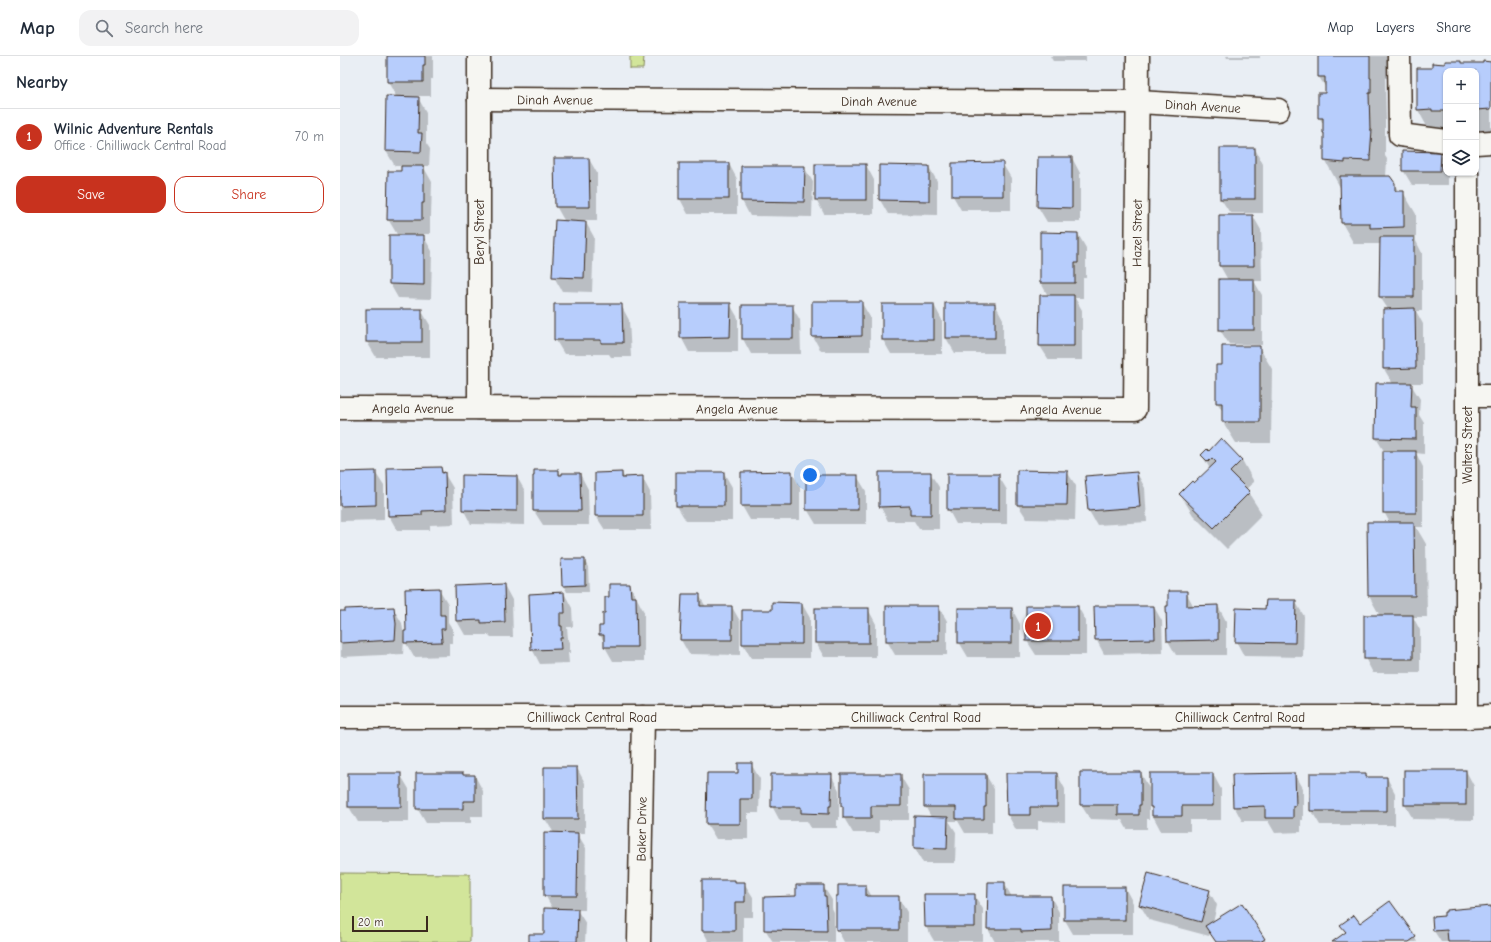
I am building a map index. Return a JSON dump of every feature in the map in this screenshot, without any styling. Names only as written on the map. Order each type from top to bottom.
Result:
[{"type":"street","name":"Beryl Street","points":[[480,56],[480,408]]},
{"type":"street","name":"Hazel Street","points":[[1135,409],[1138,56]]},
{"type":"street","points":[[1399,56],[1400,135],[1443,141]]},
{"type":"street","name":"Dinah Avenue","points":[[480,99],[1138,102],[1278,110]]},
{"type":"street","points":[[1479,143],[1491,142]]},
{"type":"street","name":"Walters Street","points":[[1467,176],[1467,717]]},
{"type":"street","points":[[1467,396],[1491,396]]},
{"type":"street","name":"Angela Avenue","points":[[340,408],[1135,409]]},
{"type":"street","name":"Chilliwack Central Road","points":[[340,717],[1491,716]]},
{"type":"street","name":"Baker Drive","points":[[639,942],[643,717]]},
{"type":"green space","points":[[630,56],[644,56],[643,69],[630,69]]},
{"type":"green space","points":[[340,873],[470,874],[470,942],[340,942]]},
{"type":"building","points":[[387,56],[425,56],[425,65],[423,65],[423,82],[387,82]]},
{"type":"building","points":[[1318,56],[1370,56],[1371,93],[1369,93],[1370,130],[1372,130],[1371,161],[1345,160],[1345,163],[1324,161],[1323,118],[1318,118],[1318,93],[1325,93],[1325,77],[1318,77]]},
{"type":"building","points":[[1445,61],[1461,61],[1461,63],[1483,63],[1483,61],[1491,62],[1491,109],[1479,110],[1479,68],[1443,68],[1443,111],[1432,111],[1432,109],[1417,110],[1417,68],[1432,68],[1432,63],[1445,64]]},
{"type":"building","points":[[386,96],[419,97],[418,133],[422,133],[421,152],[385,151]]},
{"type":"building","points":[[1220,148],[1255,148],[1255,199],[1220,199]]},
{"type":"building","points":[[1402,151],[1441,152],[1440,171],[1402,171]]},
{"type":"building","points":[[1038,157],[1072,157],[1072,208],[1037,207]]},
{"type":"building","points":[[554,158],[589,158],[590,207],[555,207]]},
{"type":"building","points":[[1003,162],[1003,196],[952,196],[952,163]]},
{"type":"building","points":[[679,163],[729,163],[729,199],[679,199]]},
{"type":"building","points":[[815,164],[866,164],[866,200],[815,200]]},
{"type":"building","points":[[879,165],[929,166],[929,201],[879,200]]},
{"type":"building","points":[[401,166],[424,166],[424,203],[422,203],[422,220],[387,220],[388,171],[401,171]]},
{"type":"building","points":[[741,166],[805,166],[804,202],[741,201]]},
{"type":"building","points":[[1340,176],[1390,176],[1395,183],[1395,191],[1404,191],[1404,227],[1370,228],[1370,223],[1341,223]]},
{"type":"building","points":[[1219,215],[1253,215],[1254,266],[1219,266]]},
{"type":"building","points":[[555,220],[586,222],[584,278],[552,277]]},
{"type":"building","points":[[1040,232],[1078,233],[1078,263],[1075,263],[1075,283],[1040,283]]},
{"type":"building","points":[[389,235],[424,235],[424,285],[389,284]]},
{"type":"building","points":[[1380,237],[1414,237],[1414,297],[1379,297]]},
{"type":"building","points":[[1219,279],[1254,279],[1254,330],[1219,330]]},
{"type":"building","points":[[1040,295],[1074,295],[1074,346],[1039,346]]},
{"type":"building","points":[[812,301],[862,301],[862,336],[812,337]]},
{"type":"building","points":[[680,303],[731,303],[730,337],[680,338]]},
{"type":"building","points":[[945,303],[995,303],[995,338],[945,338]]},
{"type":"building","points":[[554,304],[622,304],[623,343],[601,343],[601,340],[554,340]]},
{"type":"building","points":[[882,304],[934,304],[934,340],[882,340]]},
{"type":"building","points":[[742,305],[793,305],[793,339],[742,339]]},
{"type":"building","points":[[1415,308],[1416,368],[1383,369],[1383,309]]},
{"type":"building","points":[[366,309],[422,309],[422,342],[366,342]]},
{"type":"building","points":[[1222,346],[1260,346],[1260,422],[1222,422],[1222,403],[1216,403],[1216,365],[1222,365]]},
{"type":"building","points":[[1376,383],[1412,383],[1411,407],[1416,407],[1416,439],[1375,438]]},
{"type":"building","points":[[1221,438],[1242,460],[1230,472],[1250,492],[1214,528],[1179,494],[1192,481],[1194,483],[1216,462],[1212,458],[1208,462],[1201,455],[1207,449],[1209,451]]},
{"type":"building","points":[[1383,451],[1416,451],[1416,513],[1383,513]]},
{"type":"building","points":[[441,467],[442,473],[445,472],[446,510],[422,511],[422,515],[388,516],[387,468]]},
{"type":"building","points":[[534,470],[559,470],[559,475],[562,475],[562,473],[580,473],[581,511],[533,511]]},
{"type":"building","points":[[1017,470],[1068,471],[1067,505],[1017,505]]},
{"type":"building","points":[[376,471],[376,505],[340,506],[340,472]]},
{"type":"building","points":[[792,471],[792,506],[741,506],[741,472]]},
{"type":"building","points":[[622,472],[622,478],[643,476],[643,516],[595,516],[595,473]]},
{"type":"building","points":[[676,472],[724,472],[724,506],[676,506]]},
{"type":"building","points":[[879,472],[931,472],[931,515],[910,515],[910,506],[879,507]]},
{"type":"building","points":[[1137,472],[1140,507],[1088,511],[1085,476]]},
{"type":"building","points":[[947,474],[999,474],[999,510],[947,510]]},
{"type":"building","points":[[462,475],[517,476],[517,511],[462,510]]},
{"type":"building","points":[[806,475],[858,475],[858,510],[806,510]]},
{"type":"building","points":[[1367,522],[1414,522],[1415,596],[1368,596]]},
{"type":"building","points":[[561,559],[585,559],[585,585],[562,586]]},
{"type":"building","points":[[504,584],[505,622],[481,623],[481,620],[456,621],[455,586]]},
{"type":"building","points":[[609,584],[630,584],[631,597],[636,597],[637,647],[604,647],[604,635],[599,635],[599,626],[603,626],[605,597],[609,597]]},
{"type":"building","points":[[440,588],[440,615],[445,615],[445,629],[441,629],[442,642],[404,643],[404,631],[406,631],[405,589]]},
{"type":"building","points":[[1168,591],[1187,591],[1187,606],[1218,605],[1218,640],[1167,641],[1166,606],[1168,606]]},
{"type":"building","points":[[564,592],[565,613],[560,613],[560,626],[562,626],[562,638],[560,638],[561,649],[531,650],[529,594]]},
{"type":"building","points":[[682,594],[700,594],[700,606],[732,606],[732,640],[680,640]]},
{"type":"building","points":[[1266,600],[1296,600],[1295,643],[1235,642],[1236,608],[1265,609]]},
{"type":"building","points":[[772,602],[802,603],[802,644],[742,644],[742,610],[772,610]]},
{"type":"building","points":[[886,606],[939,606],[939,641],[886,641]]},
{"type":"building","points":[[1026,606],[1078,606],[1078,641],[1026,641]]},
{"type":"building","points":[[1094,606],[1154,606],[1155,639],[1095,640]]},
{"type":"building","points":[[394,607],[396,624],[395,640],[340,643],[340,611],[345,611],[345,609]]},
{"type":"building","points":[[815,608],[869,608],[869,643],[815,643]]},
{"type":"building","points":[[958,608],[1012,608],[1012,643],[958,643]]},
{"type":"building","points":[[1364,615],[1413,615],[1413,659],[1364,659]]},
{"type":"building","points":[[738,763],[752,763],[752,799],[740,799],[740,824],[706,824],[707,773],[738,773]]},
{"type":"building","points":[[544,767],[577,767],[578,819],[544,819]]},
{"type":"building","points":[[1404,770],[1466,770],[1466,805],[1404,805]]},
{"type":"building","points":[[1080,772],[1141,772],[1141,805],[1139,805],[1139,815],[1118,815],[1118,805],[1080,805]]},
{"type":"building","points":[[348,773],[401,773],[401,807],[348,807]]},
{"type":"building","points":[[416,773],[463,773],[463,775],[475,775],[475,801],[463,801],[463,809],[416,809]]},
{"type":"building","points":[[1006,773],[1057,773],[1057,807],[1030,807],[1030,815],[1007,815]]},
{"type":"building","points":[[1150,773],[1213,773],[1213,806],[1182,806],[1182,816],[1152,816],[1152,807],[1150,807]]},
{"type":"building","points":[[1295,773],[1296,806],[1293,806],[1293,818],[1265,818],[1265,806],[1233,807],[1232,774]]},
{"type":"building","points":[[1310,773],[1366,773],[1366,777],[1387,777],[1387,811],[1310,811]]},
{"type":"building","points":[[771,774],[832,774],[831,806],[829,806],[829,814],[801,813],[801,807],[771,807]]},
{"type":"building","points":[[841,774],[901,774],[901,806],[871,806],[871,818],[843,818],[843,806],[841,806]]},
{"type":"building","points":[[924,774],[986,774],[986,807],[984,807],[984,819],[956,819],[956,807],[924,807]]},
{"type":"building","points":[[914,816],[948,817],[947,849],[914,848]]},
{"type":"building","points":[[544,832],[578,833],[577,896],[544,896]]},
{"type":"building","points":[[1148,873],[1210,890],[1201,922],[1139,905]]},
{"type":"building","points":[[702,880],[735,880],[735,882],[745,882],[745,902],[735,902],[735,931],[702,931]]},
{"type":"building","points":[[988,882],[1005,882],[1005,896],[1051,896],[1052,931],[1021,932],[1021,929],[987,929]]},
{"type":"building","points":[[796,885],[824,885],[824,896],[826,896],[827,931],[764,930],[764,897],[796,896]]},
{"type":"building","points":[[838,885],[866,885],[866,896],[899,896],[899,930],[836,930],[836,896],[838,896]]},
{"type":"building","points":[[1064,887],[1125,887],[1125,920],[1064,920]]},
{"type":"building","points":[[924,894],[975,894],[975,927],[925,927]]},
{"type":"building","points":[[1390,901],[1416,937],[1409,942],[1332,942],[1346,932],[1340,925],[1354,915],[1360,923]]},
{"type":"building","points":[[1242,903],[1265,939],[1260,942],[1216,942],[1205,926]]},
{"type":"building","points":[[1491,906],[1491,942],[1448,942],[1447,930],[1433,931],[1432,917],[1444,916],[1444,912],[1446,912],[1446,910]]},
{"type":"building","points":[[544,908],[578,909],[577,942],[529,942],[529,934],[544,934]]},
{"type":"place","name":"Wilnic Adventure Rentals","points":[[1038,626]]}]
